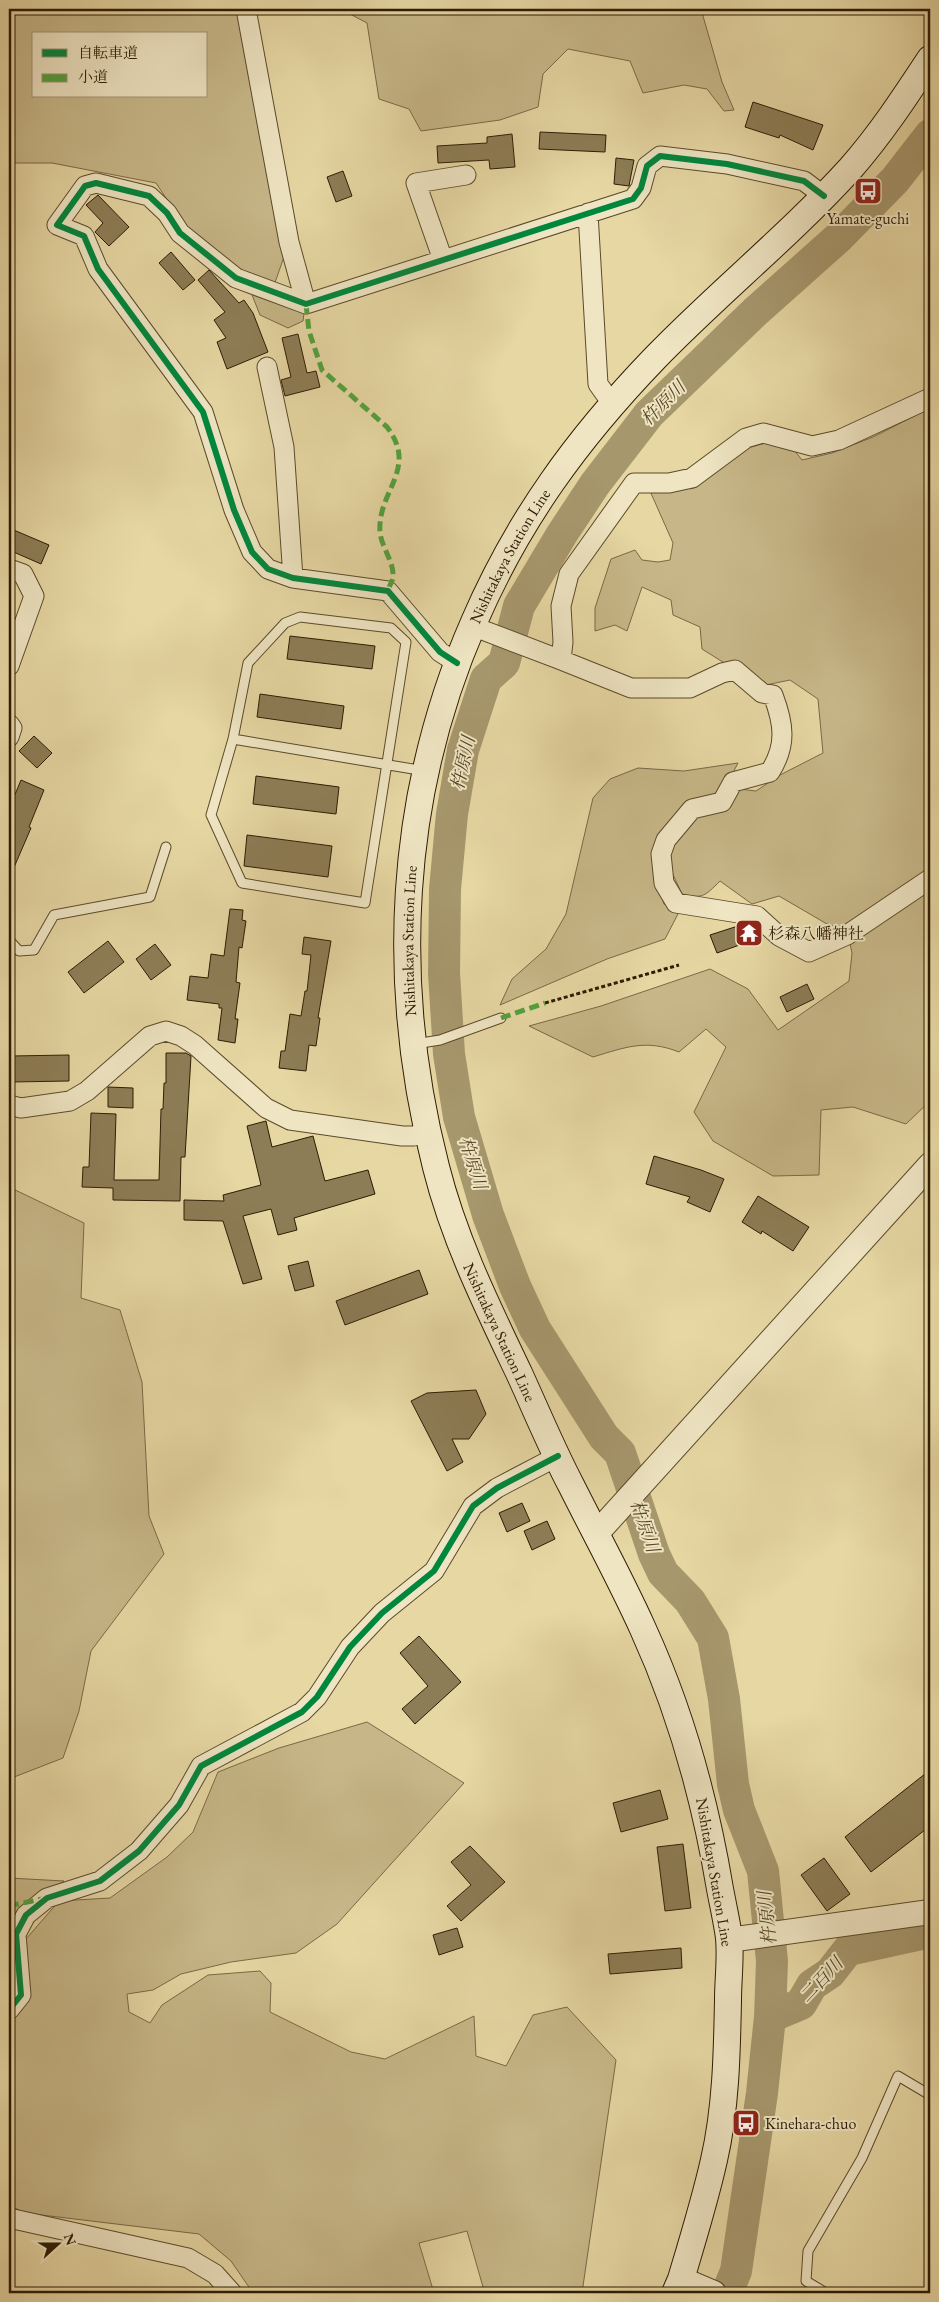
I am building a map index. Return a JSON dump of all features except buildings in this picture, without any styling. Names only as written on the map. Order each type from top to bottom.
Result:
[{"type":"main road","name":"Nishitakaya Station Line","points":[[693,2289],[716,2155],[726,2069],[729,1940],[710,1823],[684,1734],[645,1634],[597,1533],[568,1480],[470,1270],[436,1172],[418,1089],[407,1004],[406,917],[413,833],[431,746],[457,663],[498,568],[537,501],[583,438],[655,358],[824,196],[853,165],[897,110],[930,59]]},
{"type":"street","points":[[246,9],[288,242],[306,304]]},
{"type":"street","points":[[457,663],[440,652],[388,590],[293,578],[268,569],[252,552],[234,510],[203,412],[98,269],[84,236],[57,225],[85,186],[96,183],[149,196],[166,213],[180,233],[236,278],[306,304],[633,199],[641,188],[646,166],[660,156],[727,164],[804,181],[824,196]]},
{"type":"street","points":[[443,260],[416,183],[466,175]]},
{"type":"street","points":[[588,214],[598,384],[613,405]]},
{"type":"street","points":[[267,367],[284,447],[293,578]]},
{"type":"street","points":[[561,660],[563,642],[561,606],[569,574],[634,483],[669,483],[692,478],[746,438],[764,433],[812,446],[838,440],[930,398]]},
{"type":"street","points":[[9,569],[23,574],[34,596],[9,666]]},
{"type":"street","points":[[472,626],[631,688],[690,688],[722,673],[735,670],[762,693],[773,695],[780,714],[783,738],[779,758],[770,772],[733,782],[722,802],[692,809],[666,840],[661,854],[664,883],[676,903],[757,916],[779,936],[809,952],[847,935],[930,879]]},
{"type":"street","points":[[9,724],[12,728],[9,737]]},
{"type":"street","points":[[9,1105],[21,1108],[70,1101],[87,1091],[150,1036],[166,1031],[181,1036],[195,1045],[266,1108],[290,1120],[402,1136],[414,1136],[428,1132]]},
{"type":"street","points":[[597,1533],[930,1165]]},
{"type":"street","points":[[9,2010],[21,1995],[16,1934],[26,1914],[47,1898],[100,1881],[139,1851],[179,1804],[202,1766],[302,1712],[317,1697],[350,1647],[362,1633],[382,1612],[434,1571],[473,1506],[497,1488],[558,1456]]},
{"type":"street","points":[[729,1940],[930,1912]]},
{"type":"street","points":[[9,2218],[188,2258],[215,2274],[232,2293]]},
{"type":"lane","points":[[300,617],[391,628],[406,642],[388,764],[365,903],[242,883],[212,815],[233,739],[248,663],[285,623],[300,617]]},
{"type":"lane","points":[[233,739],[426,771]]},
{"type":"lane","points":[[9,940],[19,951],[34,950],[54,915],[150,897],[166,847]]},
{"type":"lane","points":[[412,1044],[440,1040],[501,1018]]},
{"type":"lane","points":[[826,2293],[806,2281],[808,2251],[862,2158],[898,2076],[930,2095]]},
{"type":"path","points":[[545,1003],[679,965]]},
{"type":"shaded area","points":[[9,9],[244,9],[285,254],[271,294],[305,306],[303,321],[288,328],[260,315],[243,272],[183,224],[156,183],[52,163],[9,163]]},
{"type":"shaded area","points":[[349,9],[704,9],[703,16],[722,82],[734,110],[724,111],[707,89],[684,85],[643,93],[630,61],[568,49],[543,74],[538,107],[500,120],[421,131],[409,109],[379,99],[367,23],[350,14]]},
{"type":"shaded area","points":[[930,408],[930,870],[844,929],[827,924],[779,896],[752,904],[720,881],[703,895],[682,894],[668,864],[674,836],[695,812],[739,789],[756,791],[780,775],[823,753],[818,699],[790,680],[761,686],[702,649],[700,627],[673,615],[671,600],[642,587],[627,631],[615,625],[595,631],[595,608],[611,559],[635,550],[642,560],[658,562],[670,560],[673,543],[650,491],[694,488],[748,448],[768,442],[794,450],[802,460],[832,453],[873,437]]},
{"type":"shaded area","points":[[738,763],[720,798],[691,803],[658,885],[664,904],[679,912],[665,939],[607,959],[500,1005],[512,979],[546,949],[566,914],[593,798],[610,779],[638,768],[684,771]]},
{"type":"shaded area","points":[[930,883],[930,1101],[906,1124],[853,1107],[821,1110],[819,1175],[773,1176],[713,1141],[694,1112],[726,1047],[706,1029],[679,1052],[646,1045],[593,1057],[529,1026],[601,1006],[710,969],[748,989],[778,1030],[849,981],[852,953],[849,939]]},
{"type":"shaded area","points":[[9,1187],[84,1223],[81,1298],[120,1310],[142,1382],[149,1516],[164,1554],[91,1651],[79,1711],[63,1758],[9,1779]]},
{"type":"shaded area","points":[[367,1722],[464,1783],[337,1924],[296,1953],[231,1962],[181,1974],[153,1990],[127,1994],[129,2012],[150,2023],[162,2005],[208,1975],[260,1971],[271,1983],[270,2012],[351,2052],[385,2059],[474,2016],[476,2056],[506,2066],[533,2015],[567,2007],[616,2060],[582,2293],[491,2293],[483,2287],[467,2231],[419,2243],[434,2293],[253,2293],[231,2261],[199,2234],[25,2213],[9,2205],[9,2020],[26,2000],[26,1939],[59,1901],[110,1898],[167,1857],[193,1832],[218,1772],[279,1748]]},
{"type":"shaded area","points":[[9,1878],[64,1881],[9,1927]]},
{"type":"waterway","name":"杵原川","points":[[727,2293],[736,2271],[762,2093],[770,2017],[772,1961],[763,1871],[739,1810],[733,1784],[724,1699],[713,1638],[690,1601],[663,1573],[654,1554],[620,1453],[604,1437],[535,1329],[515,1286],[488,1215],[459,1117],[449,1054],[444,973],[445,889],[452,814],[463,750],[486,679],[504,663],[519,606],[562,534],[595,484],[649,414],[755,312],[838,238],[895,180],[930,135]]},
{"type":"waterway","name":"二百川","points":[[770,2017],[801,2004],[812,1985],[830,1973],[848,1950],[930,1932]]},
{"type":"marked path","points":[[306,304],[309,331],[322,370],[387,427],[396,442],[399,455],[398,468],[384,504],[380,532],[393,571],[393,578],[388,591]]},
{"type":"marked path","points":[[501,1018],[545,1003]]},
{"type":"marked path","points":[[9,1906],[42,1899]]},
{"type":"cycle path","points":[[457,663],[440,652],[388,591],[293,578],[268,569],[252,552],[234,510],[203,412],[98,269],[84,236],[57,225],[85,186],[96,183],[149,196],[167,213],[180,233],[236,278],[306,304],[633,199],[641,188],[647,166],[660,156],[727,164],[804,181],[824,196]]},
{"type":"cycle path","points":[[9,2010],[21,1995],[16,1934],[26,1915],[47,1898],[100,1881],[139,1851],[179,1805],[201,1766],[302,1712],[317,1697],[350,1647],[382,1613],[434,1571],[473,1506],[497,1488],[558,1456]]},
{"type":"place","name":"Yamate-guchi","points":[[868,191]]},
{"type":"place","name":"杉森八幡神社","points":[[749,933]]},
{"type":"place","name":"Kinehara-chuo","points":[[746,2123]]}]
